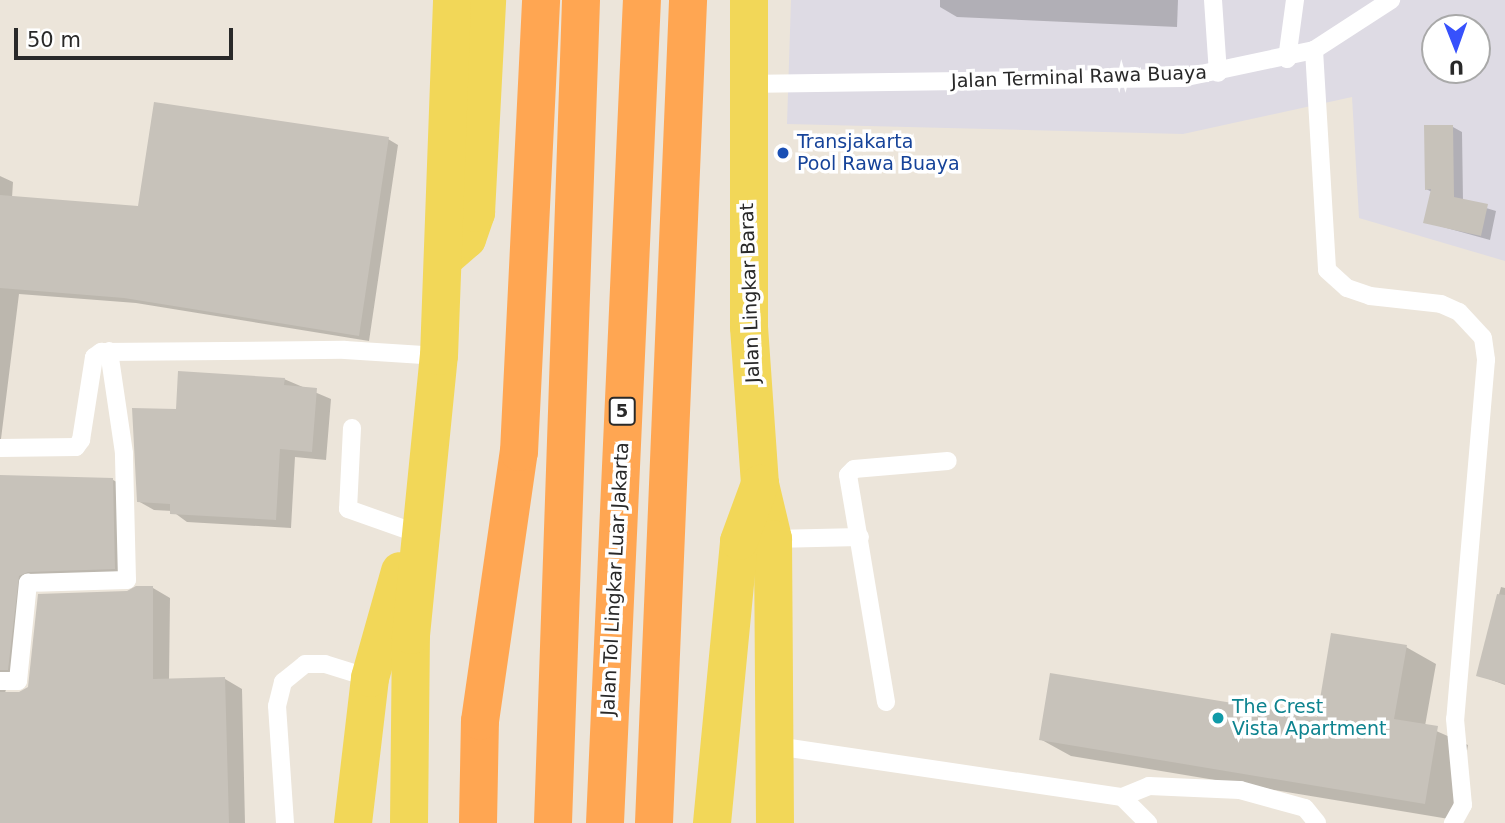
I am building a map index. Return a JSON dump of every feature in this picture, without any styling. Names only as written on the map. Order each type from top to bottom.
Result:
[{"type":"highway","points":[[478,823],[480,721],[519,452],[541,0]]},
{"type":"highway","points":[[553,823],[581,0]]},
{"type":"highway","name":"Jalan Tol Lingkar Luar Jakarta","points":[[605,823],[642,0]]},
{"type":"highway","points":[[654,823],[688,0]]},
{"type":"main road","points":[[410,823],[411,635],[418,518],[421,354],[453,251],[452,0]]},
{"type":"main road","points":[[453,251],[467,239],[477,213],[487,0]]},
{"type":"main road","name":"Jalan Lingkar Barat","points":[[712,823],[756,540],[760,484],[749,327],[748,93],[738,82],[735,8]]},
{"type":"main road","points":[[353,823],[370,678],[418,518]]},
{"type":"main road","name":"Jalan Lingkar Barat","points":[[756,540],[776,746],[775,823]]},
{"type":"lane","points":[[1213,0],[1218,73]]},
{"type":"lane","points":[[1287,59],[1295,0]]},
{"type":"lane","name":"Jalan Terminal Rawa Buaya","points":[[748,93],[1182,78],[1218,73],[1287,59],[1314,50],[1391,0]]},
{"type":"lane","points":[[1314,50],[1326,270],[1347,288],[1370,296],[1441,304],[1459,312],[1483,338],[1486,360],[1455,719],[1463,804],[1453,823]]},
{"type":"lane","points":[[0,681],[18,681],[28,583],[127,580],[124,453],[109,351]]},
{"type":"lane","points":[[0,448],[76,447],[81,440],[94,357],[109,351],[421,354]]},
{"type":"lane","points":[[352,428],[348,509],[418,518]]},
{"type":"lane","points":[[886,702],[848,475],[853,470],[948,461]]},
{"type":"lane","points":[[756,540],[860,537]]},
{"type":"lane","points":[[285,823],[277,705],[283,682],[305,664],[325,664],[370,678]]},
{"type":"lane","points":[[776,746],[1122,797],[1150,786],[1240,790],[1306,808],[1317,823]]},
{"type":"lane","points":[[1122,797],[1148,823]]},
{"type":"shaded area","points":[[791,0],[1505,0],[1505,261],[1359,218],[1352,97],[1183,134],[787,124]]},
{"type":"building","points":[[154,102],[389,137],[359,336],[124,298],[0,288],[0,195],[138,206]]},
{"type":"building","points":[[1424,125],[1453,125],[1454,197],[1488,204],[1481,236],[1423,223],[1431,189],[1425,190]]},
{"type":"building","points":[[178,371],[285,378],[284,385],[317,388],[312,452],[280,449],[276,520],[170,514],[170,504],[137,502],[132,408],[176,409]]},
{"type":"building","points":[[0,475],[113,478],[115,569],[28,572],[19,576],[8,670],[0,670]]},
{"type":"building","points":[[136,586],[153,586],[153,679],[225,677],[229,823],[0,823],[0,692],[19,692],[28,687],[38,594],[127,591]]},
{"type":"building","points":[[1497,594],[1505,595],[1505,684],[1476,676]]},
{"type":"building","name":"The Crest Vista Apartment","points":[[1331,633],[1407,645],[1394,719],[1438,726],[1425,804],[1039,740],[1050,673],[1317,717]]},
{"type":"place","name":"Transjakarta Pool Rawa Buaya","points":[[783,153]]},
{"type":"place","name":"The Crest Vista Apartment","points":[[1218,718]]}]
